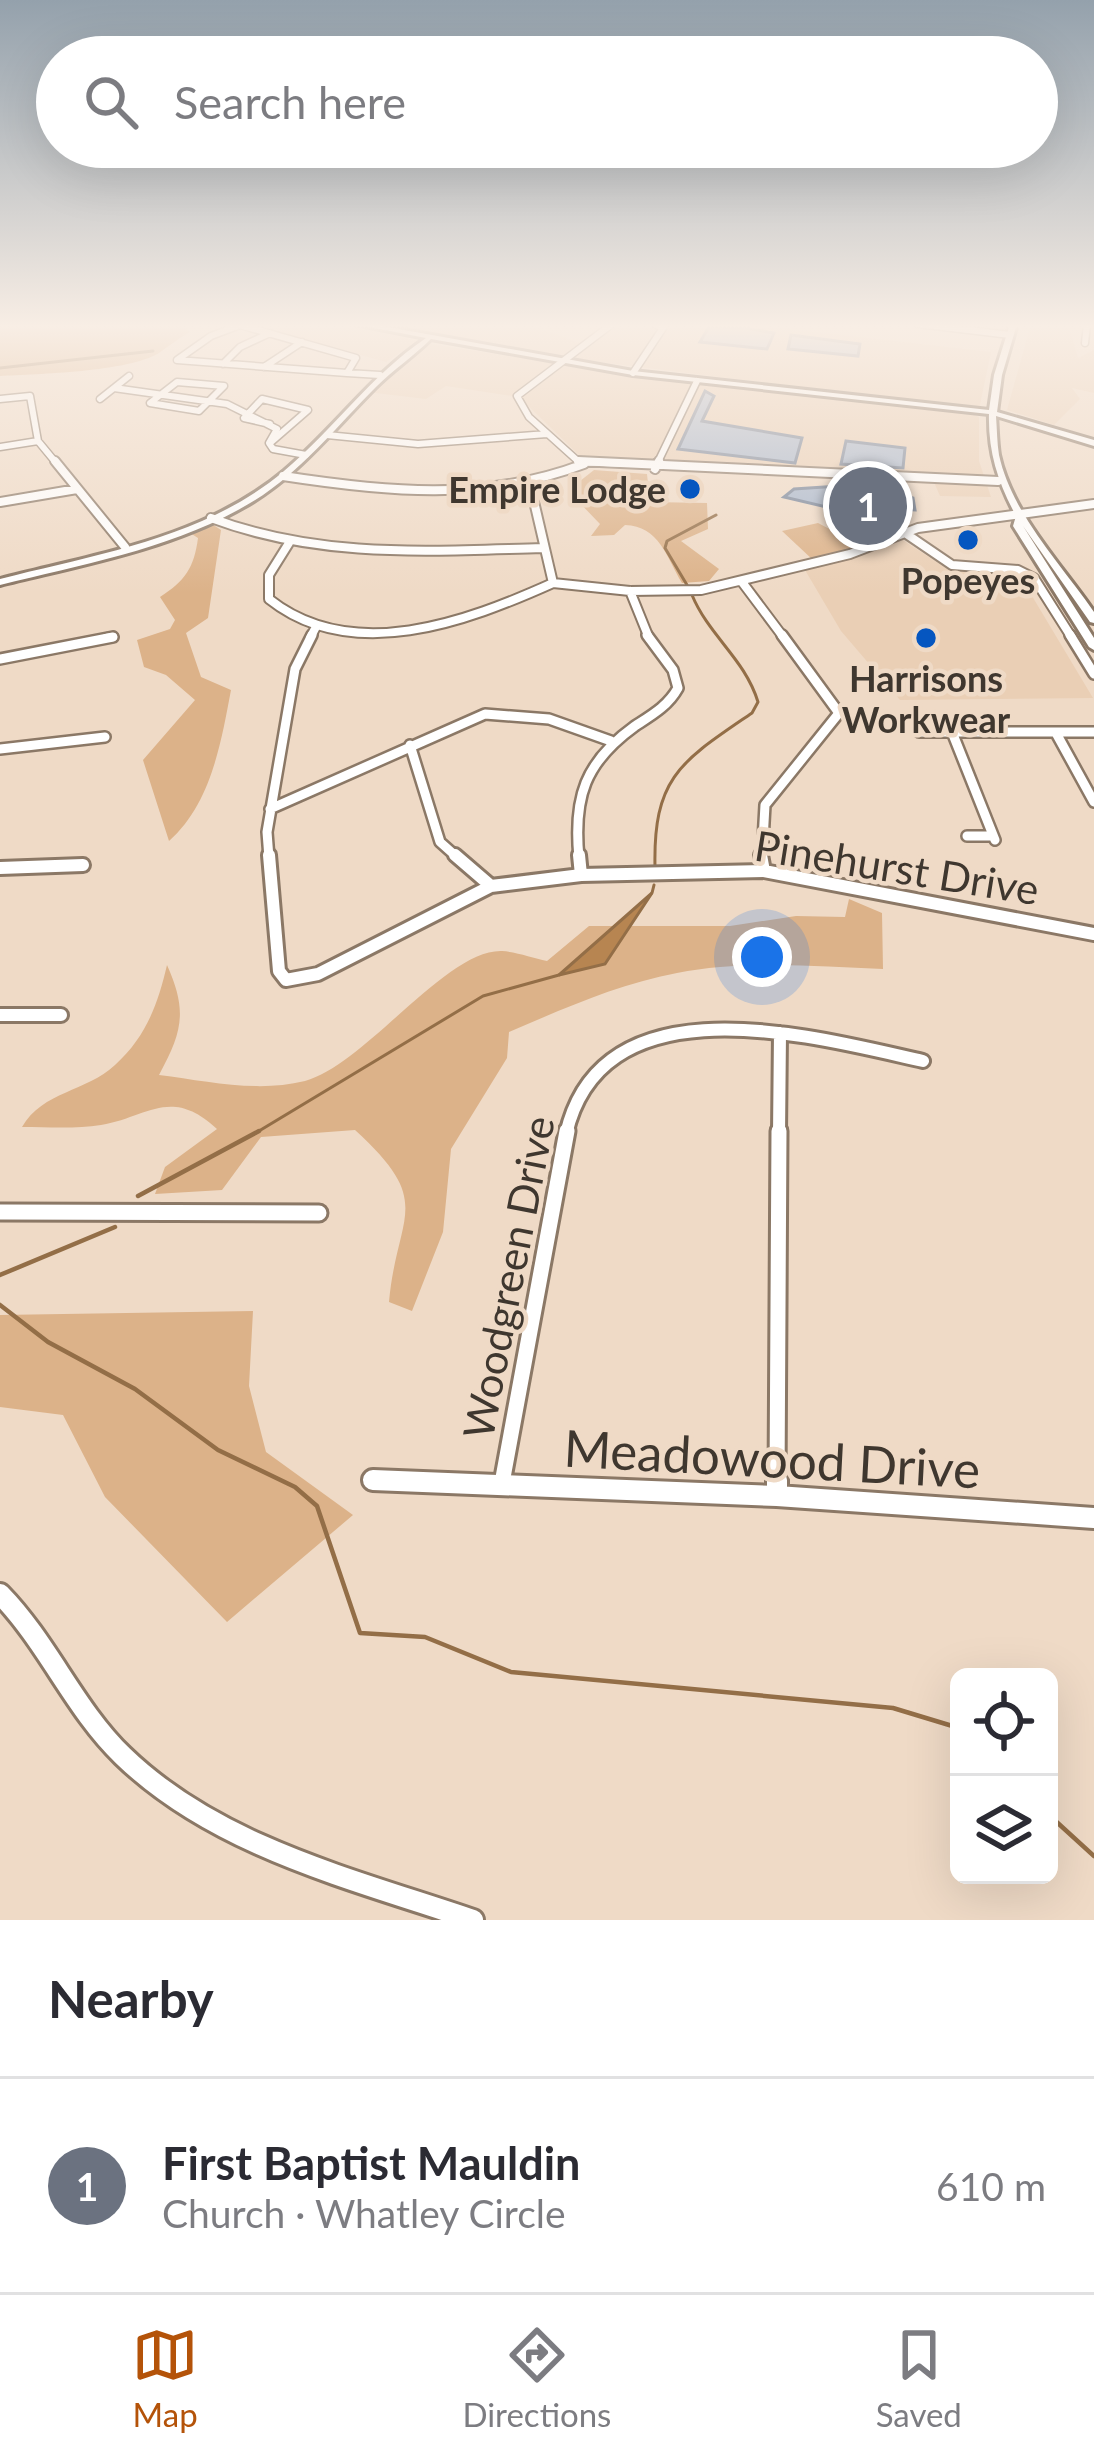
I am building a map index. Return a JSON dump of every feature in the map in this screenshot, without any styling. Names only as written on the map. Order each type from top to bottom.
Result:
[{"type":"main road","points":[[0,582],[211,518],[284,476],[346,414]]},
{"type":"main road","points":[[990,414],[998,481],[1094,620]]},
{"type":"main road","points":[[996,414],[1094,442]]},
{"type":"main road","points":[[1020,517],[1018,526],[1094,647]]},
{"type":"street","points":[[33,414],[38,441],[125,547]]},
{"type":"street","points":[[250,414],[244,420],[277,428],[269,443]]},
{"type":"street","points":[[269,443],[304,414]]},
{"type":"street","points":[[527,414],[584,464]]},
{"type":"street","points":[[655,469],[681,414]]},
{"type":"street","points":[[326,436],[418,444],[547,434]]},
{"type":"street","points":[[0,447],[38,441]]},
{"type":"street","points":[[269,443],[280,451],[306,455]]},
{"type":"street","points":[[284,476],[408,494],[529,480],[584,464],[998,481]]},
{"type":"street","points":[[529,480],[553,583]]},
{"type":"street","points":[[0,502],[76,489]]},
{"type":"street","points":[[289,543],[269,575],[268,596],[279,610],[317,626],[371,633],[441,627],[553,583],[630,591],[701,590],[850,554],[905,533],[1091,507]]},
{"type":"street","points":[[211,518],[289,543],[398,556],[542,548]]},
{"type":"street","points":[[905,533],[952,565],[1018,570],[1034,578],[1094,674]]},
{"type":"street","points":[[742,582],[838,713],[835,725],[760,808],[756,832],[764,871]]},
{"type":"street","points":[[580,875],[576,786],[611,741],[667,705],[678,688],[673,670],[641,627],[630,591]]},
{"type":"street","name":"Pinehurst Drive","points":[[317,626],[295,668],[270,809],[267,851],[279,971],[286,980],[317,974],[490,886],[580,875],[764,871],[1094,934]]},
{"type":"street","points":[[0,658],[113,638]]},
{"type":"street","points":[[270,809],[473,717],[497,713],[549,719],[611,741]]},
{"type":"street","points":[[919,731],[1094,732]]},
{"type":"street","points":[[952,732],[994,838],[968,836]]},
{"type":"street","points":[[1056,733],[1094,802]]},
{"type":"street","points":[[0,749],[105,737]]},
{"type":"street","points":[[410,745],[440,842],[490,886]]},
{"type":"street","points":[[1080,777],[1094,776]]},
{"type":"street","points":[[0,868],[83,865]]},
{"type":"street","points":[[0,1015],[62,1016]]},
{"type":"street","name":"Woodgreen Drive","points":[[502,1484],[567,1129],[580,1090],[613,1054],[641,1042],[740,1031],[780,1033],[923,1061]]},
{"type":"street","points":[[777,1496],[780,1033]]},
{"type":"street","points":[[0,1212],[319,1213]]},
{"type":"street","name":"Meadowood Drive","points":[[373,1480],[728,1498],[777,1496],[1094,1518]]},
{"type":"street","points":[[0,1594],[92,1721],[150,1780],[199,1811],[295,1857],[473,1920]]},
{"type":"shaded area","points":[[536,414],[969,414],[979,417],[979,461],[991,497],[940,496],[933,480],[581,457]]},
{"type":"shaded area","points":[[1018,414],[1065,414],[1054,425]]},
{"type":"shaded area","points":[[594,470],[647,474],[650,502],[707,503],[708,529],[681,541],[719,569],[709,581],[682,583],[660,544],[637,527],[625,525],[614,535],[591,536],[600,524],[575,498],[580,481]]},
{"type":"shaded area","points":[[209,522],[221,530],[208,618],[186,633],[201,677],[231,690],[204,791],[169,841],[143,760],[195,700],[166,675],[144,667],[137,640],[170,629],[175,620],[160,597],[191,566],[198,538],[187,531]]},
{"type":"shaded area","points":[[818,523],[862,546],[813,560],[782,531]]},
{"type":"shaded area","points":[[901,539],[946,568],[1023,581],[1093,698],[900,700],[841,631],[805,570]]},
{"type":"shaded area","points":[[652,893],[605,964],[559,975]]},
{"type":"shaded area","points":[[849,899],[882,913],[883,969],[753,965],[677,973],[612,990],[509,1032],[507,1058],[451,1149],[443,1232],[412,1311],[389,1302],[403,1228],[403,1193],[396,1175],[355,1130],[261,1137],[222,1190],[155,1194],[165,1167],[217,1129],[201,1116],[172,1107],[101,1125],[22,1127],[41,1106],[104,1074],[126,1054],[149,1019],[167,965],[178,996],[180,1022],[159,1075],[269,1086],[305,1081],[329,1070],[431,987],[480,955],[502,951],[547,961],[589,926],[730,926],[796,916],[845,917]]},
{"type":"shaded area","points":[[253,1311],[249,1386],[266,1452],[353,1515],[227,1622],[105,1497],[63,1415],[0,1407],[0,1315]]},
{"type":"building","points":[[694,414],[706,414],[702,421],[802,438],[795,463],[678,449]]},
{"type":"building","points":[[846,441],[905,448],[903,468],[841,464]]},
{"type":"building","points":[[839,486],[863,512],[858,487],[913,498],[915,510],[870,508],[885,525],[846,527],[831,508],[784,497],[794,489]]},
{"type":"waterway","points":[[687,585],[665,548],[667,541],[716,515]]},
{"type":"waterway","points":[[655,867],[659,811],[666,791],[690,759],[752,713],[758,702],[745,673],[692,595]]},
{"type":"waterway","points":[[652,893],[654,885]]},
{"type":"waterway","points":[[259,1131],[483,996],[559,975]]},
{"type":"waterway","points":[[138,1196],[259,1131]]},
{"type":"waterway","points":[[254,1134],[259,1131]]},
{"type":"waterway","points":[[0,1275],[115,1227]]},
{"type":"waterway","points":[[0,1305],[48,1342],[135,1389],[218,1450],[295,1487],[317,1506],[360,1633],[425,1637],[511,1672],[893,1708],[950,1725]]},
{"type":"waterway","points":[[1058,1823],[1094,1856]]},
{"type":"place","name":"Empire Lodge","points":[[690,489]]},
{"type":"place","name":"First Baptist Mauldin","points":[[868,506]]},
{"type":"place","name":"Popeyes","points":[[968,540]]},
{"type":"place","name":"Harrisons Workwear","points":[[926,638]]}]
